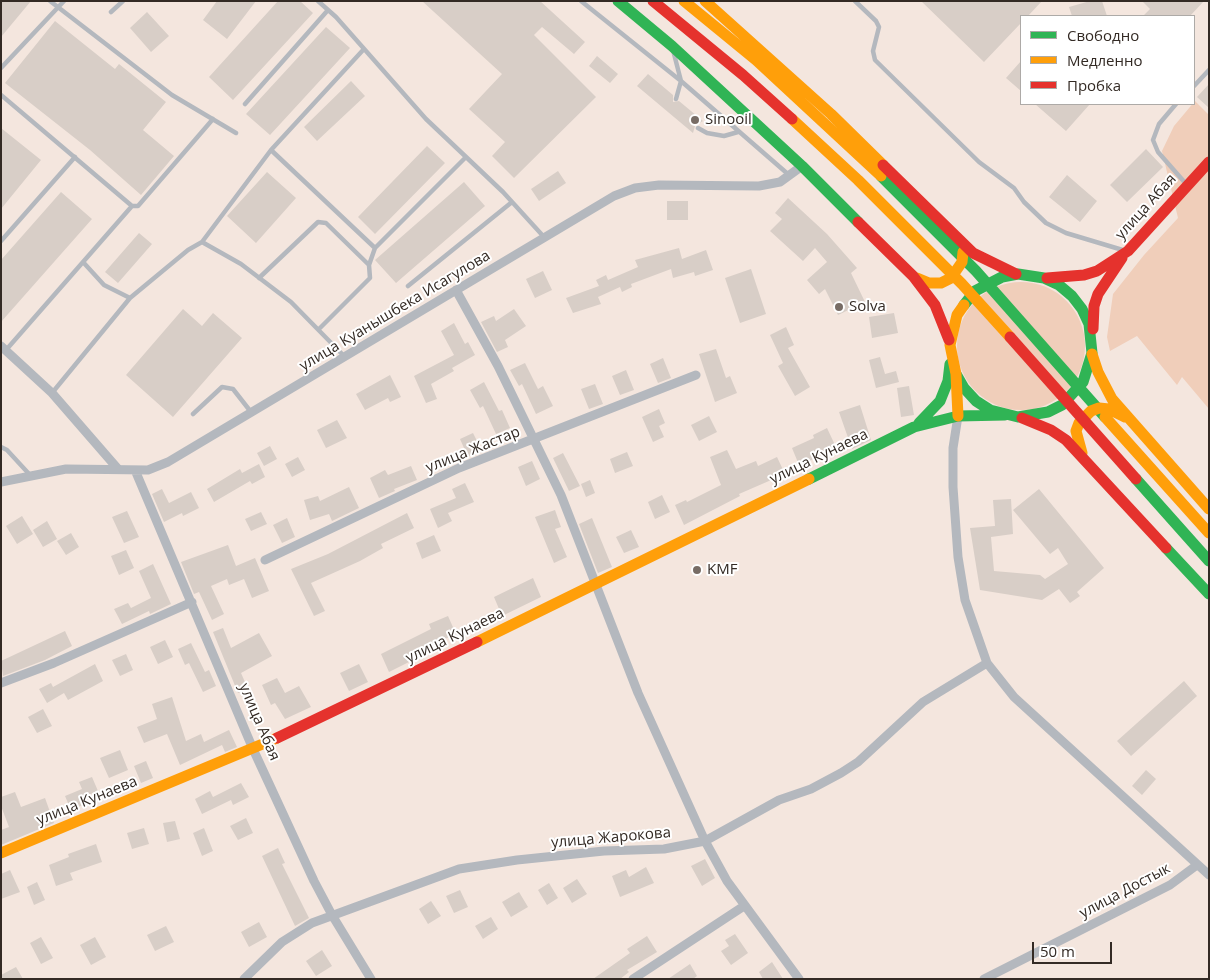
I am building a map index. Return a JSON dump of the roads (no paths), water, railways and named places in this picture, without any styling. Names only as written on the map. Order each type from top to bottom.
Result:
[{"type":"main road","points":[[618,1],[672,46],[802,166],[913,276],[935,305],[950,345],[956,374],[964,388],[990,410],[1018,417],[1052,430],[1066,440],[1082,455],[1209,594]]},
{"type":"main road","points":[[654,1],[743,75],[858,180],[962,284],[1209,560]]},
{"type":"main road","points":[[684,1],[756,60],[872,166],[976,271],[1209,532]]},
{"type":"main road","points":[[705,1],[830,114],[959,239],[985,261],[1018,274],[1044,278],[1059,285],[1077,302],[1089,324],[1092,340]]},
{"type":"main road","name":"улица Абая","points":[[1044,278],[1068,277],[1090,273],[1128,251],[1209,162]]},
{"type":"main road","points":[[913,276],[929,283],[941,283],[951,278],[962,262],[963,251],[959,239]]},
{"type":"main road","points":[[1018,417],[1048,412],[1068,400],[1083,382],[1092,353],[1094,306],[1098,294],[1103,284],[1128,251]]},
{"type":"main road","points":[[950,345],[957,315],[965,302],[988,282],[1018,274]]},
{"type":"main road","points":[[1092,353],[1104,386],[1129,419],[1209,508]]},
{"type":"main road","points":[[914,427],[940,402],[948,381],[951,357]]},
{"type":"main road","points":[[956,374],[958,416]]},
{"type":"main road","points":[[1082,455],[1076,431],[1079,423],[1091,411],[1098,408],[1109,409],[1129,419]]},
{"type":"main road","points":[[914,427],[958,416],[1006,415]]},
{"type":"main road","name":"улица Кунаева","points":[[1,853],[253,749],[595,585],[914,427]]},
{"type":"street","name":"улица Куанышбека Исагулова","points":[[1,482],[66,469],[148,470],[168,462],[545,238],[597,205],[635,188],[659,185],[759,186],[780,182],[802,166]]},
{"type":"street","points":[[456,290],[498,366],[561,495],[638,692],[705,841],[727,881],[744,906],[799,979]]},
{"type":"street","points":[[3,348],[52,393],[118,470]]},
{"type":"street","name":"улица Жастар","points":[[265,560],[459,468],[696,375]]},
{"type":"street","points":[[958,416],[953,448],[953,487],[958,557],[965,600],[987,663],[1014,697],[1209,875]]},
{"type":"street","name":"улица Абая","points":[[135,470],[253,749],[332,915],[371,979]]},
{"type":"street","points":[[1,684],[54,663],[192,602]]},
{"type":"street","name":"улица Жарокова","points":[[244,979],[282,942],[312,923],[459,869],[517,860],[604,851],[664,849],[705,841],[779,800],[811,789],[841,773],[858,762],[923,702],[987,663]]},
{"type":"street","name":"улица Достык","points":[[984,979],[1170,885],[1197,865]]},
{"type":"street","points":[[633,979],[744,906]]},
{"type":"lane","points":[[50,1],[172,94],[236,132]]},
{"type":"lane","points":[[1,68],[64,1]]},
{"type":"lane","points":[[110,12],[124,1]]},
{"type":"lane","points":[[318,1],[364,49],[426,119],[512,202],[545,238]]},
{"type":"lane","points":[[581,1],[681,81],[789,175]]},
{"type":"lane","points":[[855,1],[876,20],[879,27],[873,51],[875,60],[979,162],[1014,188],[1024,202],[1046,223],[1066,233],[1128,251]]},
{"type":"lane","points":[[245,104],[328,10]]},
{"type":"lane","points":[[672,46],[681,81],[676,99]]},
{"type":"lane","points":[[52,393],[130,298],[188,250],[202,242],[271,150],[364,49]]},
{"type":"lane","points":[[1195,85],[1209,70]]},
{"type":"lane","points":[[1,95],[132,206],[138,206],[213,119]]},
{"type":"lane","points":[[1175,105],[1159,124],[1153,140],[1158,152],[1187,185]]},
{"type":"lane","points":[[698,128],[707,133],[724,136],[738,132]]},
{"type":"lane","points":[[271,150],[375,248]]},
{"type":"lane","points":[[1,241],[75,157]]},
{"type":"lane","points":[[319,329],[370,278],[369,265],[375,248],[466,157]]},
{"type":"lane","points":[[408,286],[512,202]]},
{"type":"lane","points":[[3,348],[132,206]]},
{"type":"lane","points":[[259,278],[318,222],[326,223],[369,265]]},
{"type":"lane","points":[[202,242],[241,264],[291,302],[344,356]]},
{"type":"lane","points":[[83,262],[104,285],[130,298]]},
{"type":"lane","points":[[193,414],[222,387],[232,388],[251,412]]},
{"type":"lane","points":[[1,447],[7,450],[30,475]]},
{"type":"place","name":"Sinooil","points":[[695,120]]},
{"type":"place","name":"Solva","points":[[839,307]]},
{"type":"place","name":"KMF","points":[[697,570]]}]
